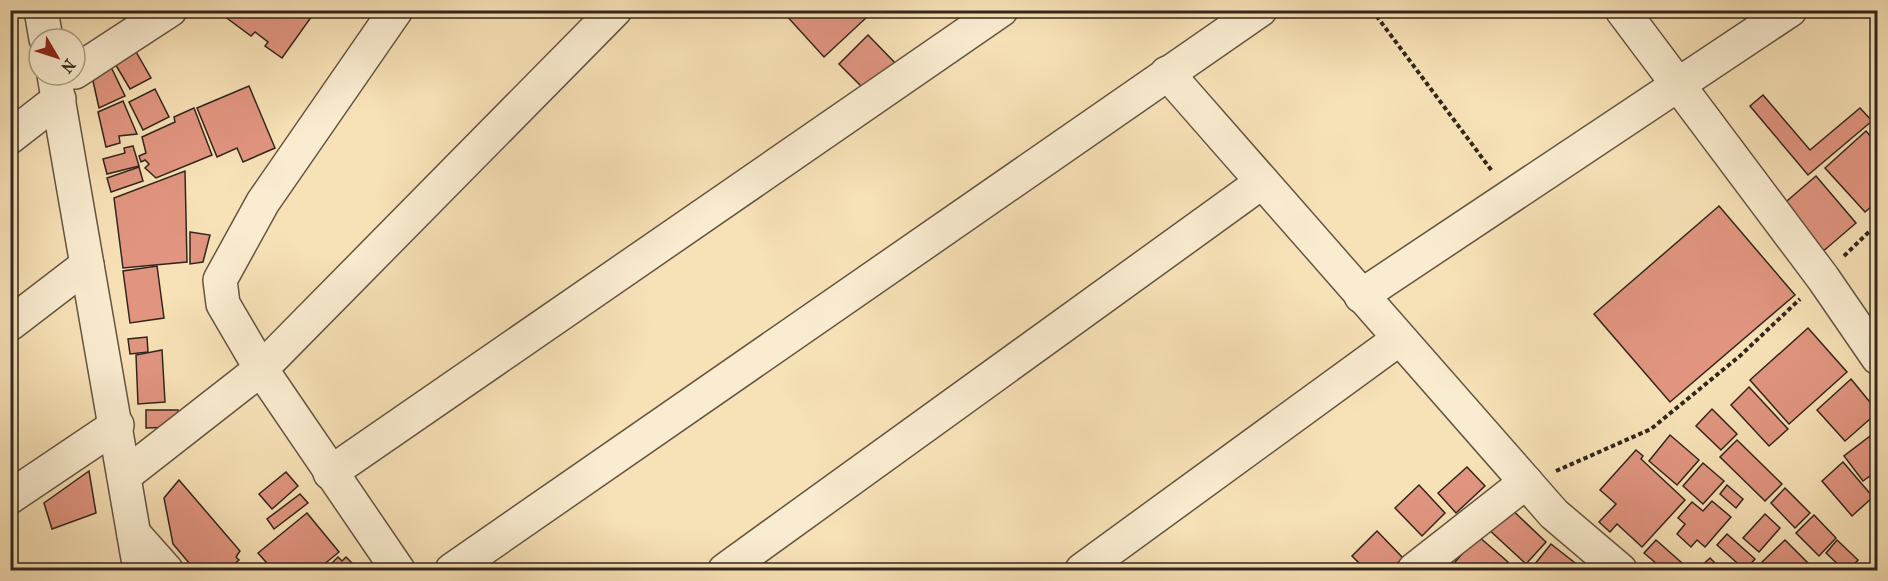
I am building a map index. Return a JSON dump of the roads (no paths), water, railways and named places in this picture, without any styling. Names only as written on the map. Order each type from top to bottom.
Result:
[{"type":"street","points":[[40,10],[44,27]]},
{"type":"street","points":[[87,65],[170,10]]},
{"type":"street","points":[[396,10],[264,202],[220,280],[222,304],[261,369],[398,570]]},
{"type":"street","points":[[124,476],[261,369],[615,10]]},
{"type":"street","points":[[330,473],[1001,10]]},
{"type":"street","points":[[452,570],[1260,10]]},
{"type":"street","points":[[1622,10],[1823,278],[1878,358]]},
{"type":"street","points":[[1361,296],[1790,10]]},
{"type":"street","points":[[1167,74],[1554,514],[1620,570]]},
{"type":"street","points":[[10,137],[57,87]]},
{"type":"street","points":[[64,87],[87,265],[117,425],[140,570]]},
{"type":"street","points":[[725,570],[1262,182]]},
{"type":"street","points":[[10,324],[87,265]]},
{"type":"street","points":[[1082,570],[1399,339]]},
{"type":"street","points":[[10,498],[117,425]]},
{"type":"street","points":[[1414,570],[1526,482]]},
{"type":"street","points":[[134,534],[166,570]]}]
